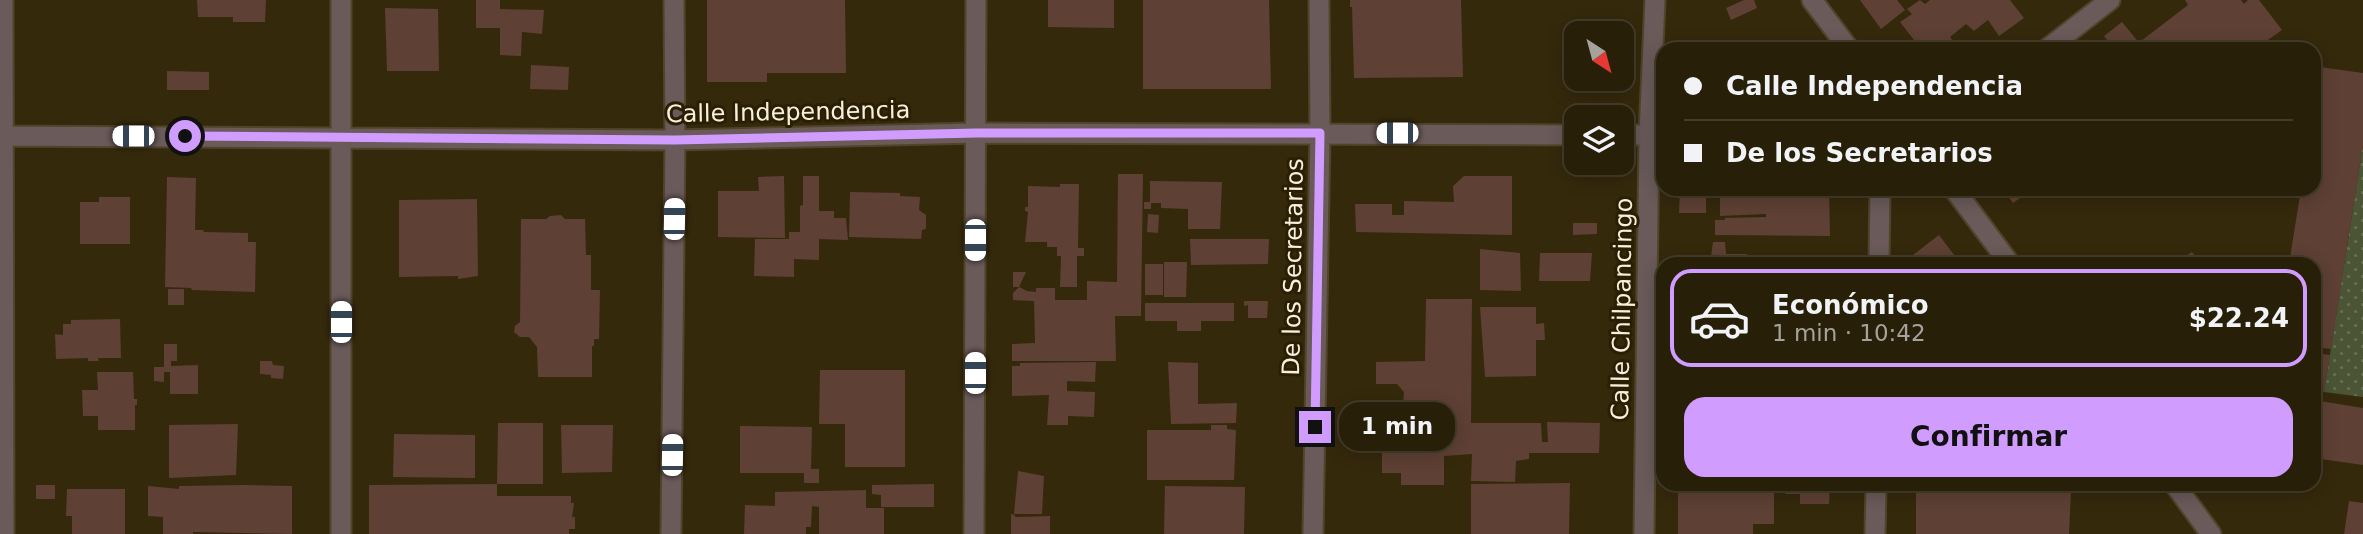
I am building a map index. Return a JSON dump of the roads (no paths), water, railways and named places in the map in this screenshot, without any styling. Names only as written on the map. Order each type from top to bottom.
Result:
[{"type":"street","points":[[3,0],[1,136],[4,534]]},
{"type":"street","points":[[341,0],[341,534]]},
{"type":"street","points":[[671,534],[674,0]]},
{"type":"street","points":[[974,534],[976,0]]},
{"type":"street","name":"De los Secretarios","points":[[1313,534],[1320,133],[1319,0]]},
{"type":"street","name":"Calle Chilpancingo","points":[[1644,534],[1656,135],[1655,0]]},
{"type":"street","points":[[1812,0],[1844,42]]},
{"type":"street","points":[[2056,42],[2110,0]]},
{"type":"street","name":"Calle Independencia","points":[[1,136],[675,140],[976,133],[1564,135]]},
{"type":"street","points":[[1634,135],[1656,135]]},
{"type":"street","points":[[1879,257],[1880,196]]},
{"type":"street","points":[[1959,196],[2005,257]]},
{"type":"street","points":[[1875,534],[1876,491]]},
{"type":"street","points":[[2179,491],[2211,534]]}]
